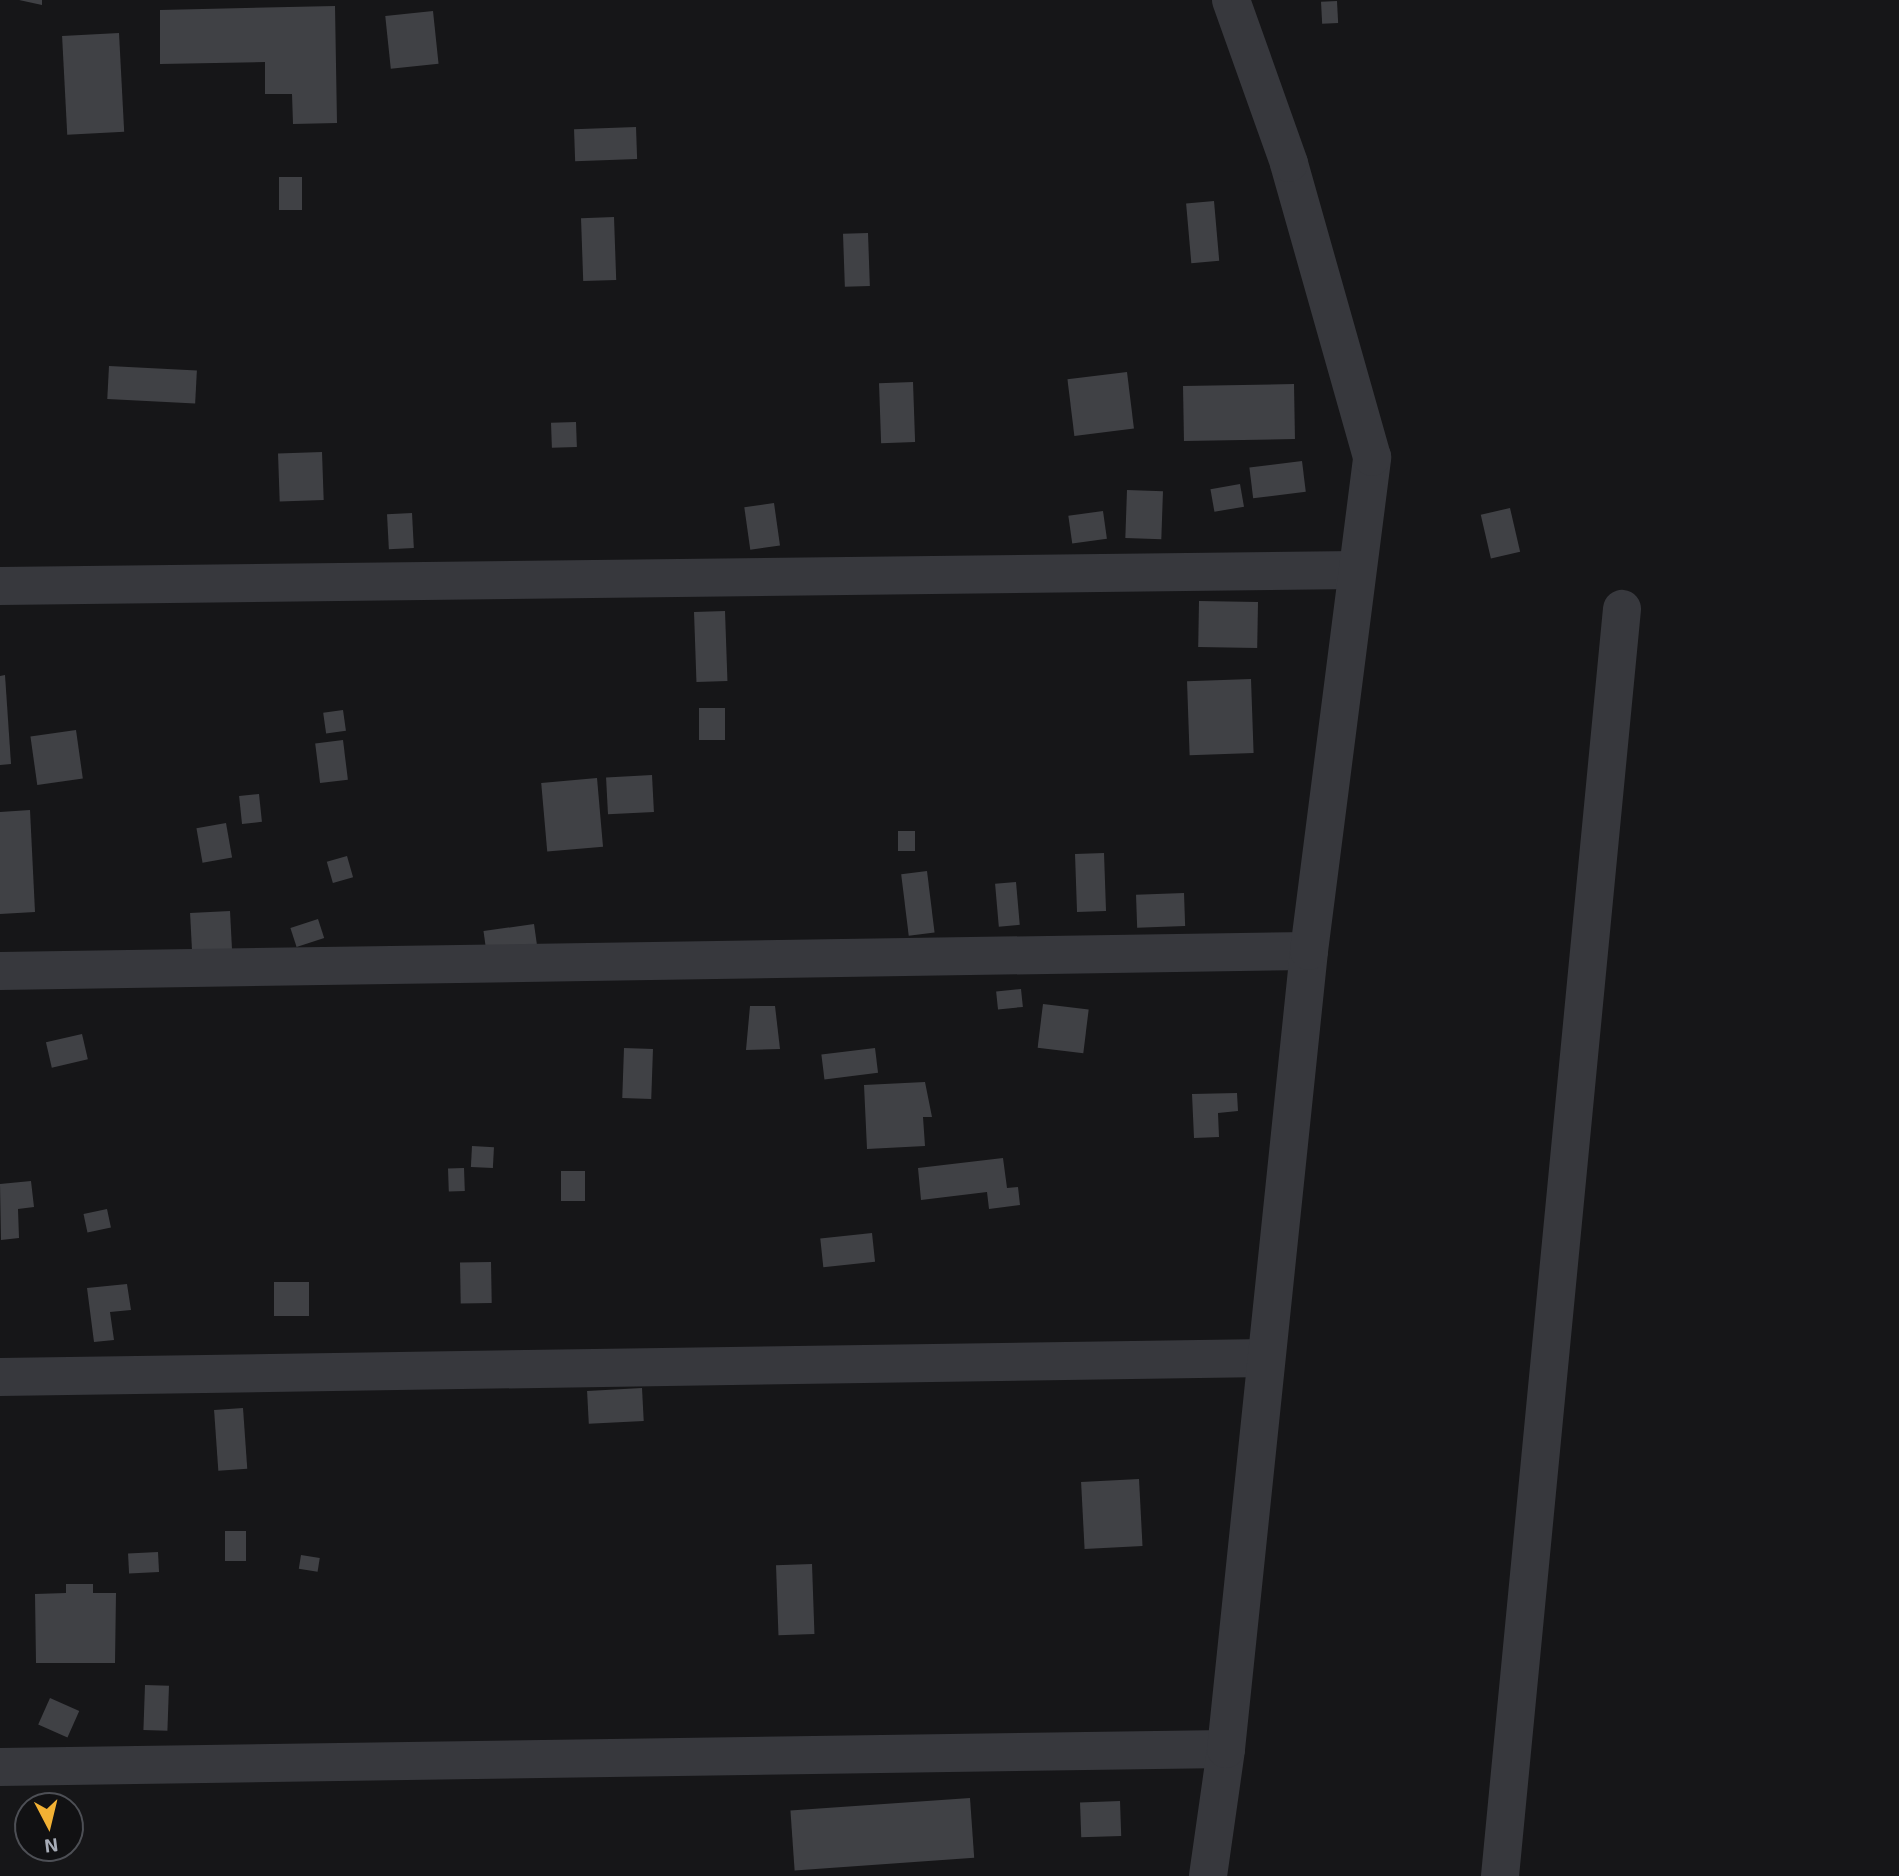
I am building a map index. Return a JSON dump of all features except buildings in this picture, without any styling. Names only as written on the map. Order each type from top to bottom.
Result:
[{"type":"street","points":[[1208,1876],[1226,1749],[1309,951],[1372,457],[1289,163],[1231,0]]},
{"type":"street","points":[[0,586],[1356,570]]},
{"type":"street","points":[[1500,1876],[1622,609]]},
{"type":"street","points":[[0,971],[1309,951]]},
{"type":"street","points":[[0,1377],[1266,1358]]},
{"type":"street","points":[[0,1767],[1226,1749]]}]
